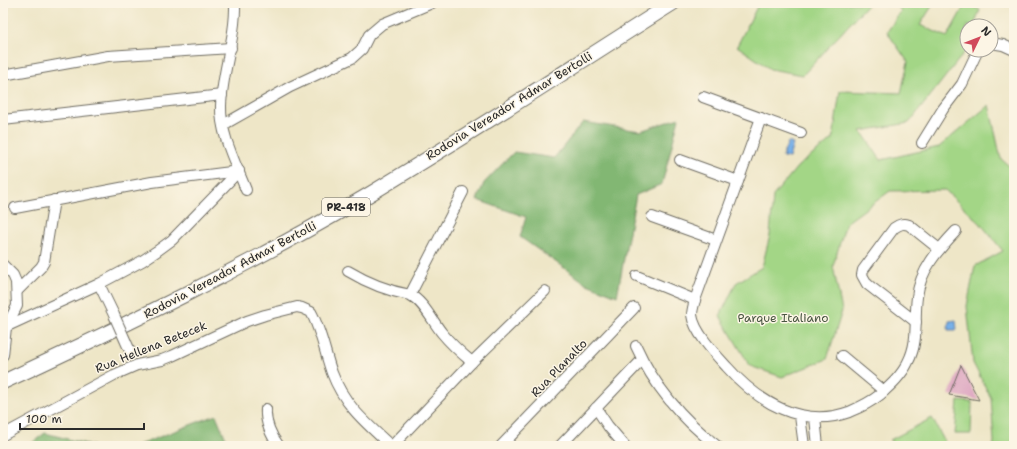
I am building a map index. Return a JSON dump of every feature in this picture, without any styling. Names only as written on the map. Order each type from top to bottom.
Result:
[{"type":"highway","name":"Rodovia Vereador Admar Bertolli","points":[[3,382],[143,316],[303,232],[410,169],[673,3]]},
{"type":"street","points":[[235,3],[235,19],[221,106],[223,125],[246,190]]},
{"type":"street","points":[[223,125],[290,87],[352,58],[362,48],[369,35],[382,24],[432,3]]},
{"type":"street","points":[[999,43],[1014,50]]},
{"type":"street","points":[[3,75],[108,56],[231,48]]},
{"type":"street","points":[[922,143],[943,109],[962,84],[974,58]]},
{"type":"street","points":[[3,120],[222,95]]},
{"type":"street","points":[[703,97],[801,133]]},
{"type":"street","points":[[761,118],[716,240],[695,300],[692,314],[698,329],[729,370],[751,390],[768,402],[800,416],[815,418],[830,417],[856,409],[870,402],[884,391],[902,372],[908,362],[916,341],[916,301],[919,286],[929,264],[939,248],[956,230]]},
{"type":"street","points":[[680,160],[738,181]]},
{"type":"street","points":[[15,208],[152,182],[239,171]]},
{"type":"street","points":[[5,328],[99,284],[142,261],[157,251],[172,240],[239,171]]},
{"type":"street","points":[[410,295],[463,192]]},
{"type":"street","points":[[17,291],[41,267],[44,262],[54,200]]},
{"type":"street","points":[[652,217],[716,240]]},
{"type":"street","points":[[916,322],[867,284],[862,275],[863,270],[894,228],[899,224],[904,223],[909,225],[939,248]]},
{"type":"street","points":[[3,266],[13,275],[16,282],[17,291],[17,306],[5,328],[3,355]]},
{"type":"street","points":[[348,271],[369,282],[399,293],[410,295],[418,300],[450,342],[472,362]]},
{"type":"street","points":[[637,276],[695,300]]},
{"type":"street","points":[[99,284],[137,365]]},
{"type":"street","points":[[391,446],[472,362],[545,291]]},
{"type":"street","name":"Rua Hellena Betecek","points":[[3,435],[100,381],[137,365],[172,356],[247,321],[284,309],[302,308],[311,312],[314,317],[332,373],[344,396],[358,415],[391,446]]},
{"type":"street","name":"Rua Planalto","points":[[501,446],[634,308]]},
{"type":"street","points":[[636,346],[642,360],[654,380],[676,408],[695,428],[716,446]]},
{"type":"street","points":[[842,356],[884,391]]},
{"type":"street","points":[[560,446],[642,360]]},
{"type":"street","points":[[596,408],[608,426],[625,446]]},
{"type":"street","points":[[266,409],[265,418],[279,446]]},
{"type":"street","points":[[800,416],[804,446]]},
{"type":"street","points":[[815,418],[818,446]]},
{"type":"green space","points":[[759,3],[869,3],[803,75],[770,69],[737,46]]},
{"type":"green space","name":"Parque Italiano","points":[[895,3],[934,3],[920,25],[947,37],[966,3],[980,10],[977,18],[959,18],[960,58],[909,123],[861,131],[881,160],[939,147],[989,105],[1001,159],[1014,170],[1014,446],[993,446],[991,398],[973,363],[967,306],[975,266],[1003,251],[980,223],[945,190],[890,191],[846,223],[833,266],[842,311],[827,359],[782,377],[750,366],[720,316],[736,283],[762,267],[770,235],[773,196],[798,166],[833,139],[840,91],[901,93],[908,62],[887,32],[901,11]]},
{"type":"green space","points":[[679,118],[662,184],[636,195],[617,296],[587,284],[520,237],[526,217],[477,200],[484,183],[514,152],[554,158],[583,122],[640,131]]},
{"type":"green space","points":[[958,401],[972,402],[971,434],[955,434]]},
{"type":"green space","points":[[216,415],[229,446],[136,446]]},
{"type":"green space","points":[[932,418],[947,446],[893,446],[890,440]]},
{"type":"green space","points":[[45,433],[94,446],[28,446]]},
{"type":"water","points":[[788,142],[793,144],[789,158],[782,157]]},
{"type":"water","points":[[956,320],[957,330],[948,330],[949,321]]},
{"type":"building","points":[[961,365],[979,400],[949,395]]}]
